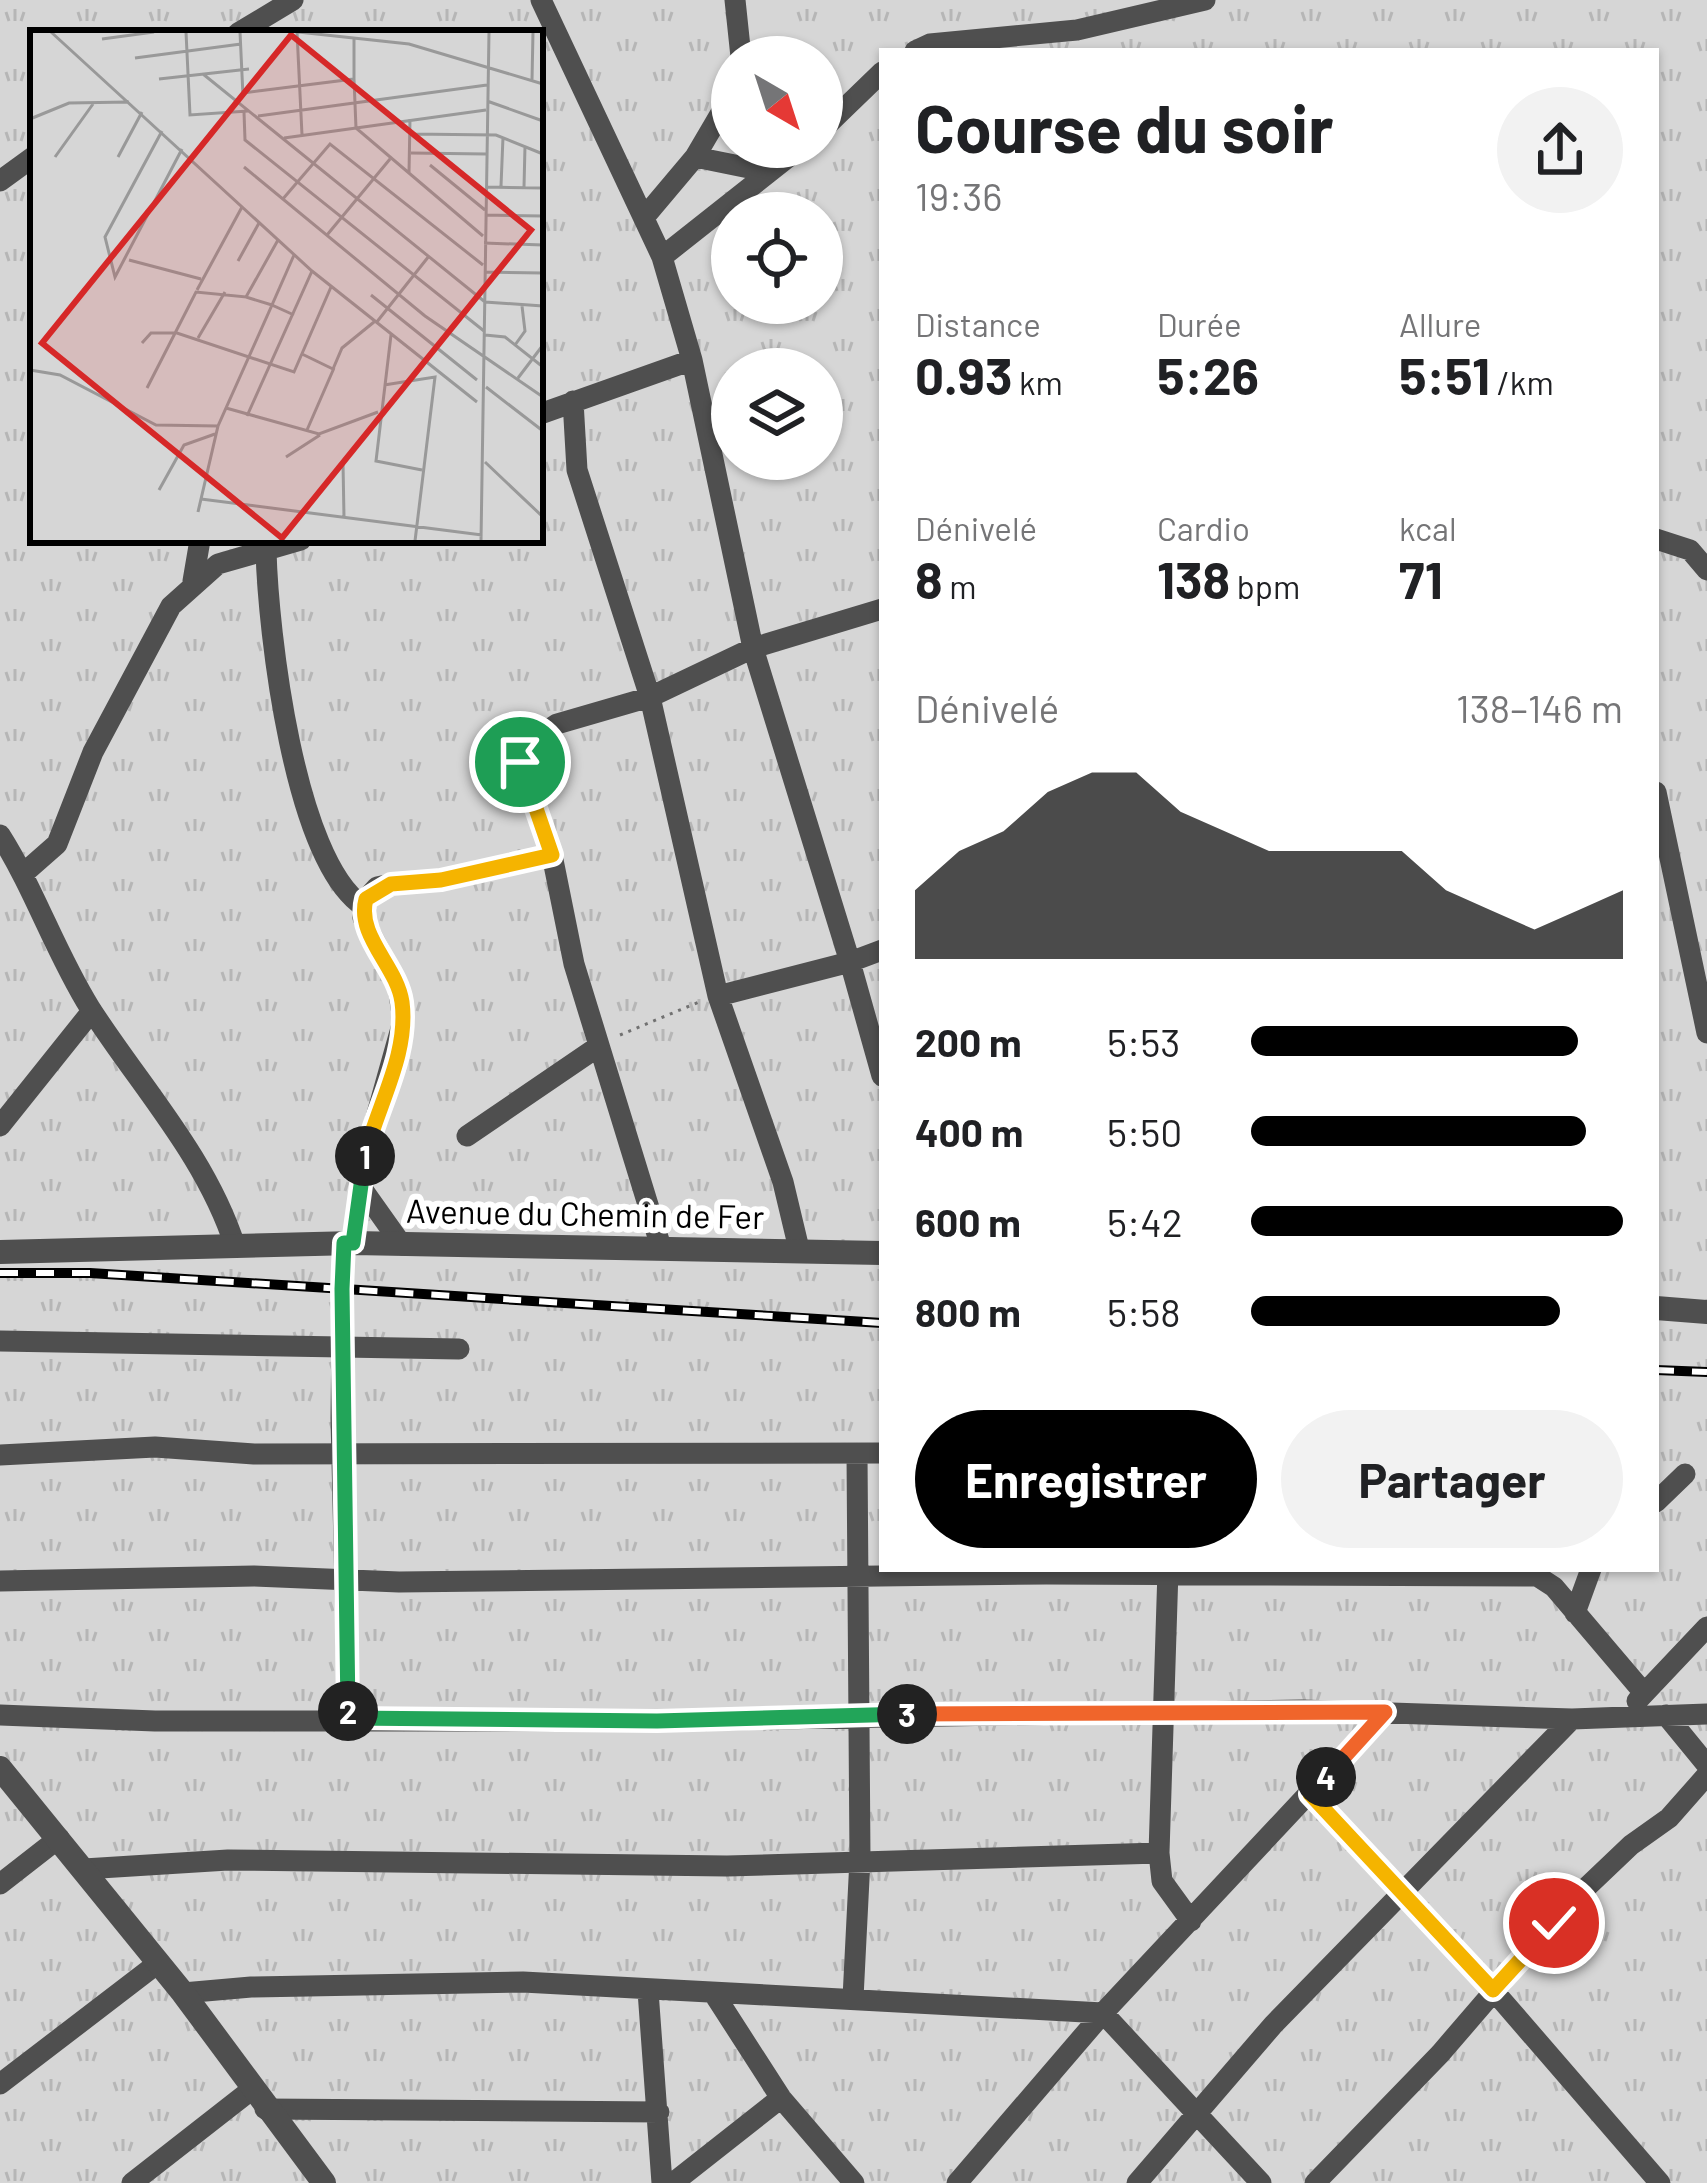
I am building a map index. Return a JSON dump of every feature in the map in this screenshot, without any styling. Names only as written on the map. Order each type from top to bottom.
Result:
[{"type":"street","points":[[243,30],[292,0]]},
{"type":"street","points":[[541,0],[647,214],[662,256],[692,360],[753,648],[879,1065]]},
{"type":"street","points":[[735,0],[738,36]]},
{"type":"street","points":[[922,48],[1077,30],[1204,0]]},
{"type":"street","points":[[843,110],[879,75]]},
{"type":"street","points":[[647,214],[695,157],[711,130]]},
{"type":"street","points":[[695,157],[770,172]]},
{"type":"street","points":[[0,181],[30,159]]},
{"type":"street","points":[[662,256],[775,168]]},
{"type":"street","points":[[543,413],[692,360]]},
{"type":"street","points":[[573,401],[577,470],[650,698],[718,996],[783,1182],[799,1249]]},
{"type":"street","points":[[1659,540],[1690,550],[1707,570]]},
{"type":"street","points":[[193,581],[199,543]]},
{"type":"street","points":[[24,873],[57,844],[113,711],[171,606],[193,581],[218,564],[252,548],[283,543]]},
{"type":"street","points":[[252,548],[289,750],[342,886],[364,906]]},
{"type":"street","points":[[661,1247],[574,964],[552,855],[526,791],[520,762],[524,752],[557,724],[650,698],[753,648],[879,610]]},
{"type":"street","points":[[1659,806],[1707,1033]]},
{"type":"street","points":[[0,835],[24,873],[40,915],[92,1011],[179,1135],[235,1246]]},
{"type":"street","points":[[348,1718],[342,1344],[348,1243],[363,1190],[364,1160],[403,1021],[398,987],[363,918],[364,906],[377,887],[552,855]]},
{"type":"street","points":[[718,996],[879,951]]},
{"type":"street","points":[[0,1126],[92,1011]]},
{"type":"street","points":[[467,1136],[599,1046]]},
{"type":"street","points":[[363,1190],[402,1244]]},
{"type":"street","name":"Avenue du Chemin de Fer","points":[[0,1252],[348,1243],[879,1253]]},
{"type":"street","points":[[1659,1308],[1707,1312]]},
{"type":"street","points":[[0,1341],[459,1349]]},
{"type":"street","points":[[0,1455],[155,1447],[344,1454],[879,1453]]},
{"type":"street","points":[[854,1998],[861,1714],[857,1454]]},
{"type":"street","points":[[1659,1499],[1685,1474]]},
{"type":"street","points":[[1575,1613],[1591,1572]]},
{"type":"street","points":[[0,1581],[254,1576],[345,1580],[1046,1574],[1537,1576],[1644,1693]]},
{"type":"street","points":[[1168,1574],[1159,1853],[1162,1881],[1191,1921]]},
{"type":"street","points":[[1624,1716],[1707,1627]]},
{"type":"street","points":[[956,2183],[1103,2013],[1385,1712]]},
{"type":"street","points":[[0,1715],[155,1721],[657,1721],[861,1714],[1385,1712],[1572,1719],[1707,1714]]},
{"type":"street","points":[[1666,1715],[1707,1765]]},
{"type":"street","points":[[1136,2183],[1273,2025],[1572,1719]]},
{"type":"street","points":[[0,1768],[183,1993],[324,2183]]},
{"type":"street","points":[[1316,2183],[1569,1904],[1669,1818],[1707,1775]]},
{"type":"street","points":[[1310,1794],[1404,1891],[1660,2183]]},
{"type":"street","points":[[0,1884],[58,1838]]},
{"type":"street","points":[[84,1869],[228,1860],[727,1866],[1159,1853]]},
{"type":"street","points":[[0,2084],[158,1963]]},
{"type":"street","points":[[183,1993],[251,1987],[524,1982],[716,1997],[854,1998],[1103,2013],[1261,2183]]},
{"type":"street","points":[[648,1991],[662,2183]]},
{"type":"street","points":[[716,1997],[781,2098],[847,2181]]},
{"type":"street","points":[[673,2183],[781,2098]]},
{"type":"street","points":[[132,2183],[258,2100],[659,2112]]},
{"type":"path","points":[[599,1046],[653,1018],[718,996]]},
{"type":"green space","points":[[0,0],[1707,0],[1707,2183],[0,2183]]},
{"type":"railway","points":[[0,1273],[90,1273],[879,1323]]},
{"type":"railway","points":[[1659,1370],[1707,1372]]},
{"type":"route","points":[[520,762],[526,791],[552,855],[441,880],[377,887],[364,906],[363,918],[398,987],[403,1021],[364,1160],[353,1243],[344,1243],[341,1418],[348,1718],[657,1721],[861,1714],[1385,1712],[1310,1794],[1493,1990],[1554,1923]]}]
